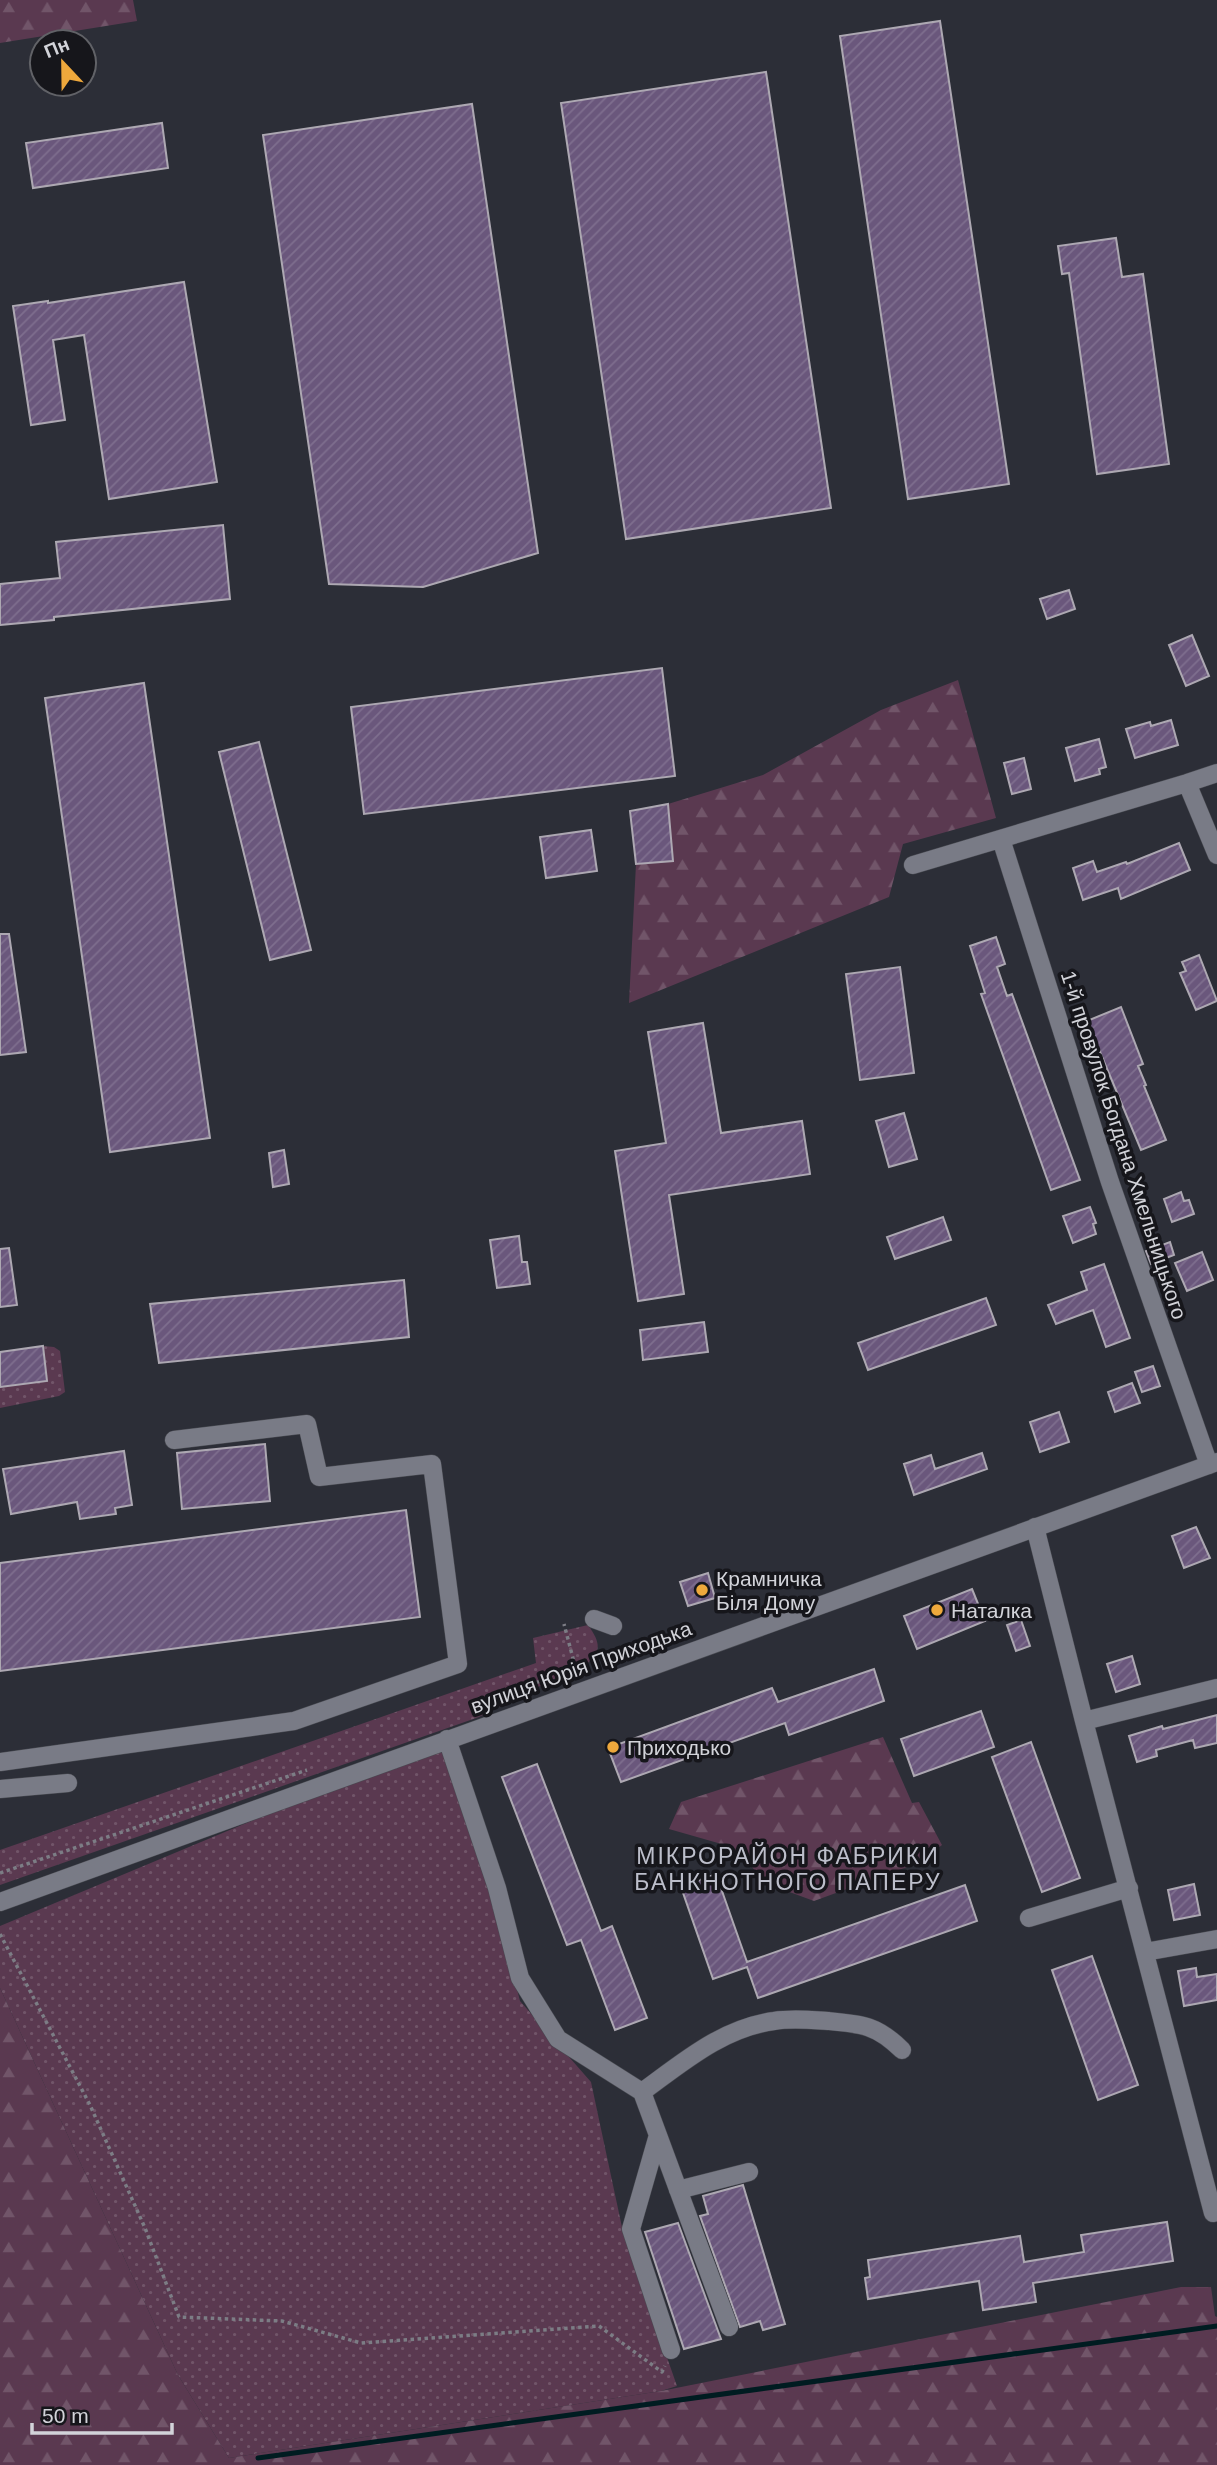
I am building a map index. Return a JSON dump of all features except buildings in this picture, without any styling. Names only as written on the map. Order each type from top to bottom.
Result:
[{"type":"street","points":[[913,864],[1217,773]]},
{"type":"street","points":[[1188,783],[1217,855]]},
{"type":"street","name":"1-й провулок Богдана Хмельницького","points":[[1001,839],[1110,1182],[1213,1463]]},
{"type":"street","points":[[0,1762],[294,1721],[458,1664],[432,1464],[318,1477],[307,1424],[174,1440]]},
{"type":"street","name":"вулиця Юрія Приходька","points":[[0,1902],[1213,1463]]},
{"type":"street","points":[[1035,1527],[1215,2213]]},
{"type":"street","points":[[594,1619],[612,1626]]},
{"type":"street","points":[[1084,1721],[1217,1688]]},
{"type":"street","points":[[447,1739],[497,1888],[520,1978],[558,2039],[642,2092],[729,2327]]},
{"type":"street","points":[[0,1790],[68,1783]]},
{"type":"street","points":[[1029,1918],[1129,1888]]},
{"type":"street","points":[[1145,1952],[1217,1939]]},
{"type":"street","points":[[642,2092],[705,2046],[727,2035],[774,2021],[807,2020],[865,2026],[886,2034],[902,2050]]},
{"type":"street","points":[[658,2135],[631,2229],[671,2350]]},
{"type":"street","points":[[678,2190],[749,2172]]},
{"type":"path","points":[[500,1701],[561,1670],[575,1667],[564,1624]]},
{"type":"path","points":[[0,1873],[317,1767]]},
{"type":"path","points":[[0,1934],[90,2105],[145,2228],[179,2317],[282,2322],[361,2343],[599,2326],[662,2372],[671,2350]]},
{"type":"green space","points":[[0,0],[133,0],[137,21],[93,28],[28,28],[28,39],[0,43]]},
{"type":"green space","points":[[958,680],[996,818],[903,844],[889,897],[629,1003],[636,864],[673,860],[668,804],[763,775],[881,710]]},
{"type":"green space","points":[[43,1346],[54,1347],[60,1351],[65,1392],[59,1396],[0,1408],[0,1387],[47,1381]]},
{"type":"green space","points":[[588,1625],[597,1640],[597,1651],[577,1673],[564,1674],[479,1717],[0,1885],[0,1850],[536,1663],[533,1638]]},
{"type":"green space","points":[[883,1737],[912,1803],[919,1802],[942,1845],[918,1863],[814,1901],[765,1883],[743,1856],[718,1843],[669,1829],[681,1802]]},
{"type":"green space","points":[[443,1741],[493,1894],[520,2001],[591,2082],[623,2232],[677,2386],[661,2391],[229,2458],[178,2375],[0,1988],[0,1926]]},
{"type":"green space","points":[[0,1988],[178,2375],[229,2458],[661,2391],[1181,2287],[1211,2287],[1217,2317],[1217,2465],[0,2465]]},
{"type":"waterway","points":[[258,2458],[1217,2326]]},
{"type":"place","name":"Крамничка Біля Дому","points":[[702,1590]]},
{"type":"place","name":"Наталка","points":[[937,1610]]},
{"type":"place","name":"Приходько","points":[[613,1747]]},
{"type":"district","name":"МІКРОРАЙОН ФАБРИКИ БАНКНОТНОГО ПАПЕРУ","points":[[788,1869]]}]
